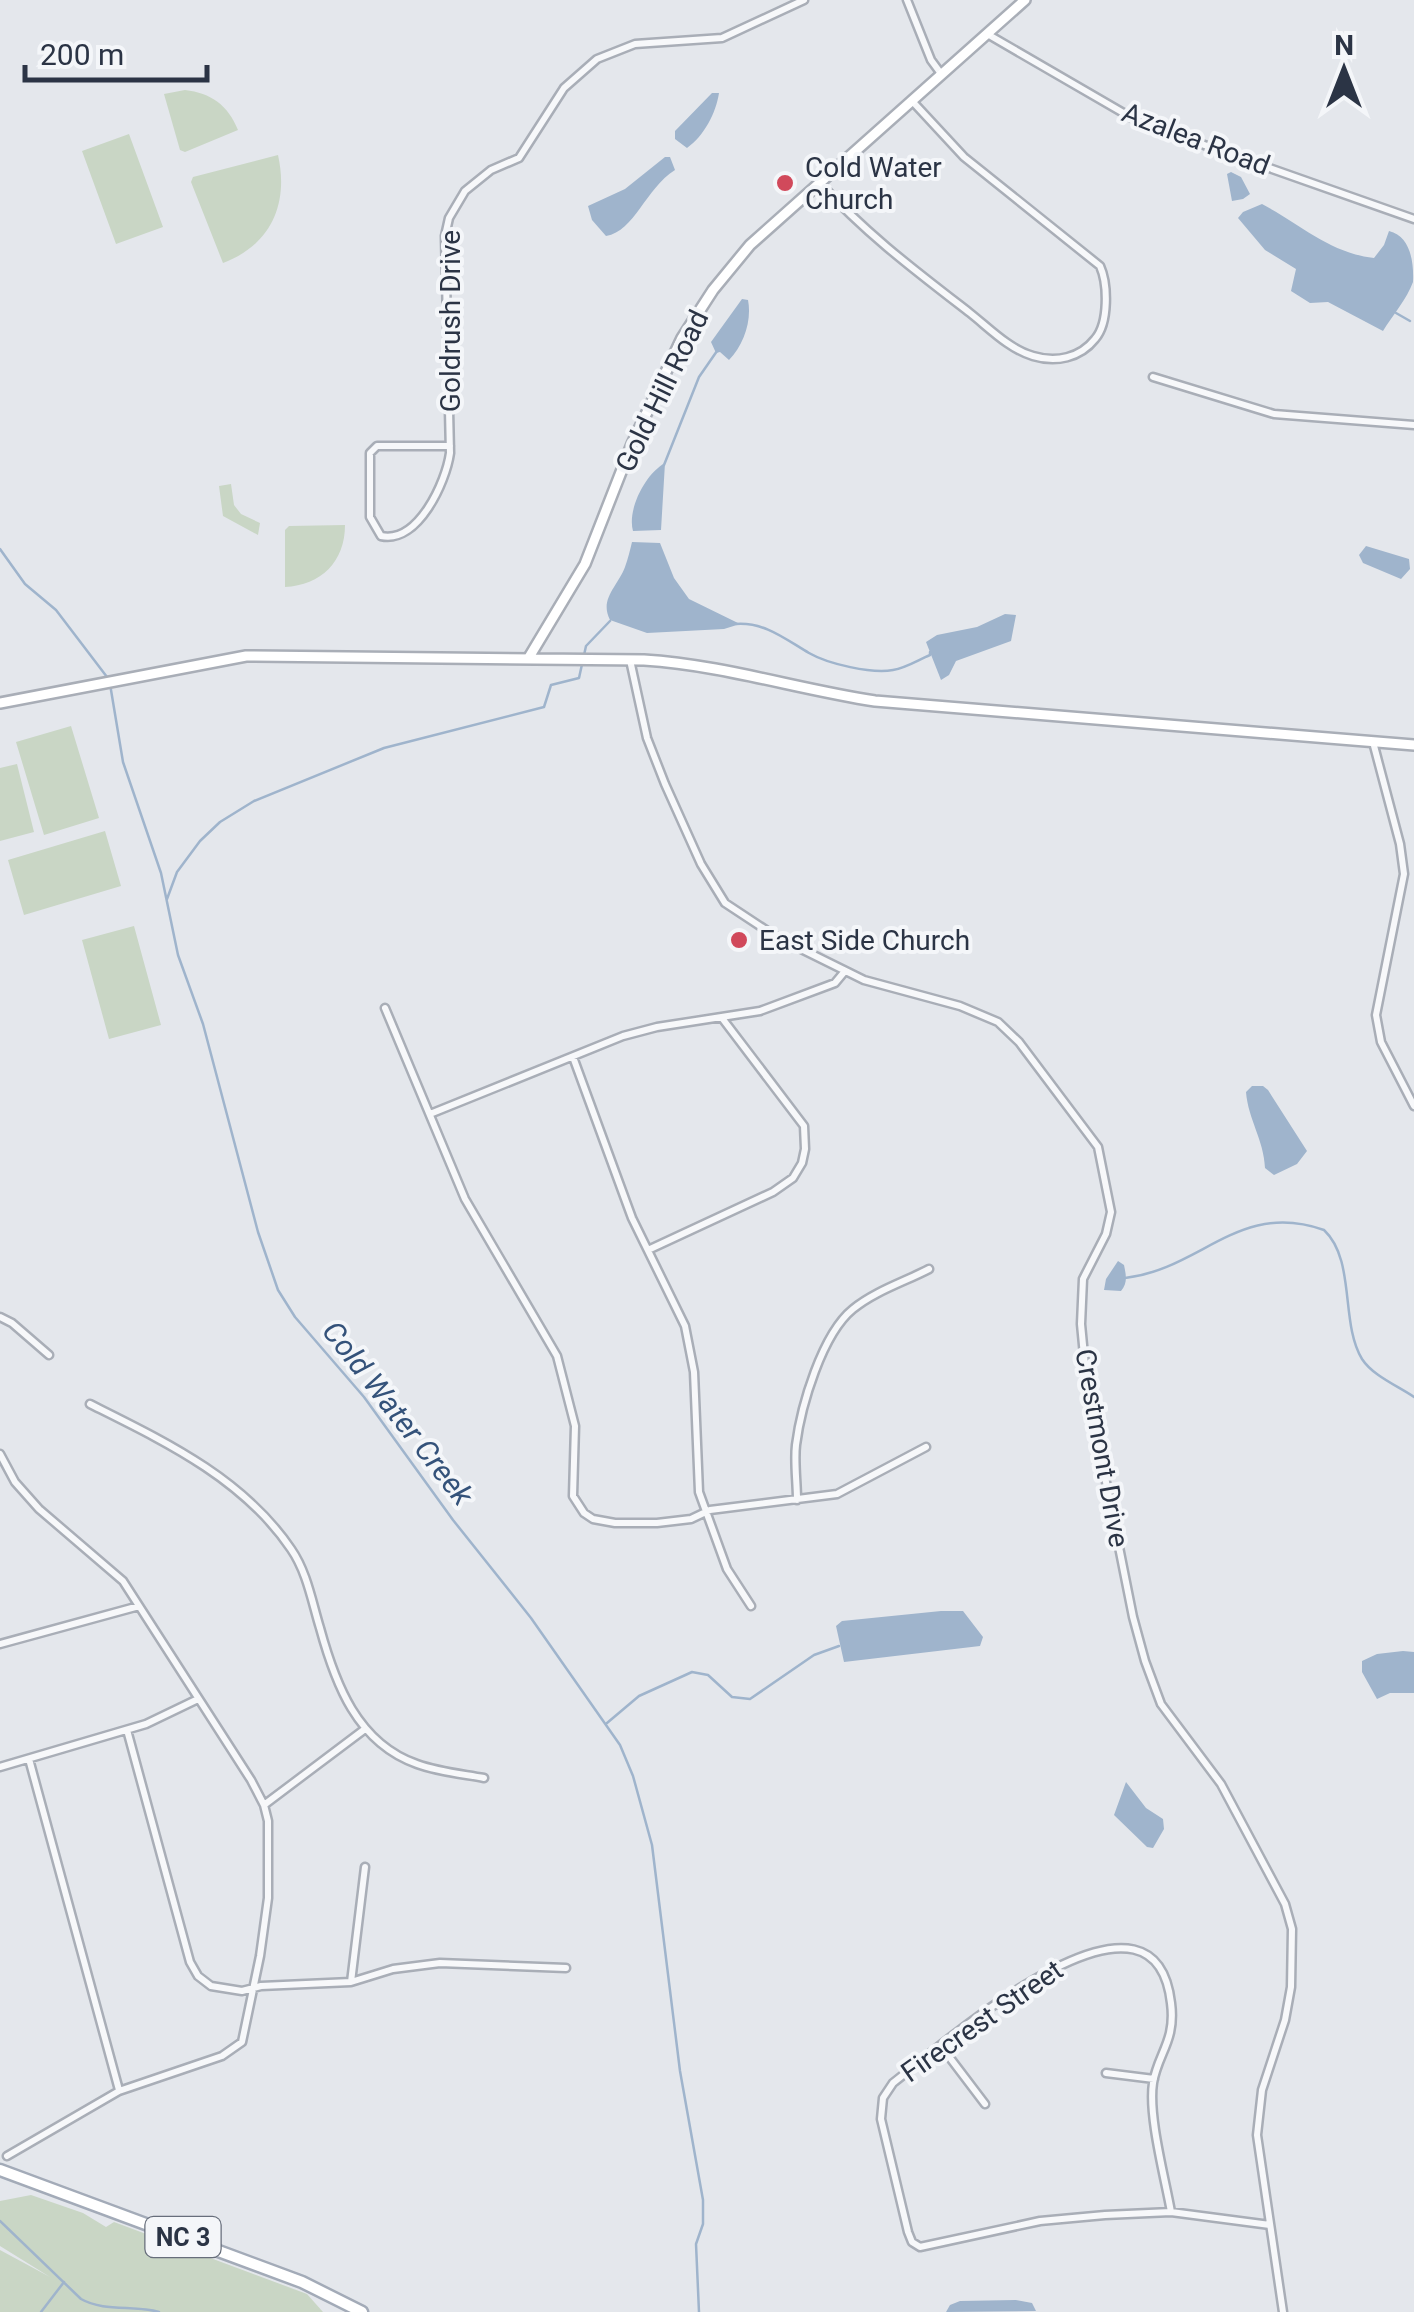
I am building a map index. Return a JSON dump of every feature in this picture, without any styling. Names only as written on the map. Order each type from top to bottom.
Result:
[{"type":"main road","name":"Gold Hill Road","points":[[528,659],[585,564],[652,396],[695,316],[750,246],[1025,0]]},
{"type":"main road","points":[[0,703],[214,660],[273,655],[630,660],[709,665],[827,693],[889,702],[1414,744]]},
{"type":"main road","name":"NC 3","points":[[0,2170],[302,2282],[362,2312]]},
{"type":"street","name":"Goldrush Drive","points":[[450,446],[377,446],[370,453],[370,517],[381,536],[400,536],[438,493],[448,470],[450,446],[445,236],[448,218],[464,191],[491,170],[519,158],[564,88],[598,59],[635,44],[722,38],[804,0]]},
{"type":"street","points":[[907,0],[931,60],[942,76]]},
{"type":"street","name":"Azalea Road","points":[[989,35],[1140,122],[1414,220]]},
{"type":"street","points":[[820,183],[864,230],[1010,345],[1039,358],[1074,357],[1083,351],[1098,337],[1103,325],[1104,281],[1100,266],[964,156],[913,102]]},
{"type":"street","points":[[1153,376],[1274,414],[1414,425]]},
{"type":"street","name":"Crestmont Drive","points":[[630,660],[647,738],[688,836],[719,894],[749,921],[864,980],[978,1012],[998,1022],[1019,1042],[1076,1114],[1102,1157],[1111,1212],[1106,1234],[1083,1279],[1082,1344],[1133,1617],[1162,1704],[1221,1784],[1286,1904],[1292,1929],[1291,1987],[1285,2020],[1258,2112],[1259,2156],[1283,2312]]},
{"type":"street","points":[[1372,741],[1400,844],[1404,874],[1376,1015],[1381,1042],[1414,1106]]},
{"type":"street","points":[[430,1114],[640,1030],[753,1013],[835,982],[845,971]]},
{"type":"street","points":[[385,1008],[465,1199],[549,1340],[564,1376],[575,1426],[572,1488],[578,1506],[589,1516],[615,1523],[674,1521],[837,1494],[926,1447]]},
{"type":"street","points":[[648,1250],[773,1192],[793,1178],[802,1163],[806,1150],[804,1126],[722,1018]]},
{"type":"street","points":[[573,1056],[612,1170],[680,1314],[690,1347],[697,1479],[704,1513],[727,1569],[751,1606]]},
{"type":"street","points":[[797,1500],[796,1443],[822,1351],[831,1333],[846,1315],[871,1296],[929,1269]]},
{"type":"street","points":[[0,1317],[49,1355]]},
{"type":"street","points":[[90,1404],[203,1464],[283,1538],[300,1564],[336,1682],[365,1728],[416,1764],[484,1778]]},
{"type":"street","points":[[0,1454],[23,1492],[116,1572],[232,1747],[264,1805],[269,1847],[268,1898],[260,1956],[244,2037],[238,2047],[119,2091],[7,2156]]},
{"type":"street","points":[[0,1644],[139,1606]]},
{"type":"street","points":[[0,1767],[127,1730],[198,1700]]},
{"type":"street","points":[[264,1805],[365,1728]]},
{"type":"street","points":[[127,1730],[193,1969],[204,1982],[217,1989],[242,1992],[252,1988],[351,1982],[393,1969],[440,1963],[566,1968]]},
{"type":"street","points":[[29,1758],[119,2091]]},
{"type":"street","points":[[351,1982],[365,1868]]},
{"type":"street","name":"Firecrest Street","points":[[1132,1949],[1146,1955],[1158,1967],[1170,1992],[1170,2039],[1154,2079],[1153,2098],[1171,2212],[1040,2221],[920,2247],[912,2242],[881,2120],[881,2102],[894,2082],[941,2046],[1080,1954],[1132,1949]]},
{"type":"street","points":[[941,2046],[985,2104]]},
{"type":"street","points":[[1106,2073],[1154,2079]]},
{"type":"street","points":[[1171,2212],[1270,2226]]},
{"type":"green space","points":[[185,90],[218,102],[238,130],[185,152],[180,150],[164,94]]},
{"type":"green space","points":[[129,134],[163,227],[116,244],[82,151]]},
{"type":"green space","points":[[278,155],[281,190],[273,221],[253,245],[223,263],[191,182],[193,177]]},
{"type":"green space","points":[[231,484],[234,505],[241,514],[260,523],[258,535],[223,516],[219,486]]},
{"type":"green space","points":[[345,525],[341,550],[328,569],[310,582],[285,587],[285,530],[289,526]]},
{"type":"green space","points":[[71,726],[99,818],[44,835],[16,742]]},
{"type":"green space","points":[[17,764],[34,832],[0,841],[0,768]]},
{"type":"green space","points":[[105,831],[121,886],[24,915],[8,860]]},
{"type":"green space","points":[[134,926],[161,1025],[109,1039],[82,940]]},
{"type":"green space","points":[[31,2195],[83,2213],[106,2227],[114,2222],[307,2294],[323,2312],[0,2312],[0,2250],[50,2277],[0,2246],[0,2201]]},
{"type":"water","points":[[712,93],[719,93],[712,116],[687,148],[675,139],[675,131]]},
{"type":"water","points":[[670,157],[675,170],[625,226],[606,236],[592,220],[588,206],[625,189]]},
{"type":"water","points":[[1227,174],[1241,177],[1250,194],[1243,199],[1232,201]]},
{"type":"water","points":[[1262,204],[1329,244],[1358,255],[1374,258],[1389,231],[1402,238],[1411,258],[1413,282],[1383,331],[1328,302],[1310,303],[1291,291],[1296,269],[1265,250],[1238,218]]},
{"type":"water","points":[[742,299],[748,300],[748,324],[743,340],[729,360],[716,353],[711,342]]},
{"type":"water","points":[[665,463],[661,530],[633,531],[639,493]]},
{"type":"water","points":[[632,542],[660,543],[674,578],[689,599],[740,624],[724,629],[647,633],[610,620],[608,599],[625,567]]},
{"type":"water","points":[[1366,546],[1409,559],[1410,569],[1401,579],[1363,563],[1359,555]]},
{"type":"water","points":[[1005,614],[1016,615],[1011,641],[956,661],[949,675],[941,680],[926,642]]},
{"type":"water","points":[[1252,1086],[1268,1090],[1307,1151],[1297,1164],[1274,1175],[1265,1168],[1250,1111],[1246,1092]]},
{"type":"water","points":[[1118,1261],[1124,1265],[1125,1285],[1121,1291],[1104,1290],[1106,1279]]},
{"type":"water","points":[[963,1611],[983,1637],[980,1646],[844,1662],[836,1626],[842,1621]]},
{"type":"water","points":[[1414,1652],[1414,1693],[1390,1693],[1377,1699],[1362,1672],[1362,1661],[1377,1654]]},
{"type":"water","points":[[1126,1782],[1146,1808],[1163,1819],[1164,1829],[1153,1848],[1147,1847],[1114,1815]]},
{"type":"water","points":[[960,2301],[1032,2303],[1036,2311],[946,2312],[950,2305]]},
{"type":"waterway","points":[[1396,313],[1410,321]]},
{"type":"waterway","points":[[664,465],[699,377],[717,351]]},
{"type":"waterway","name":"Cold Water Creek","points":[[0,549],[25,584],[56,610],[107,677]]},
{"type":"waterway","points":[[167,899],[177,872],[200,841],[220,822],[254,801],[384,748],[544,707],[551,685],[579,678],[586,646],[610,621]]},
{"type":"waterway","points":[[736,624],[766,629],[817,657],[862,669],[898,669],[930,652]]},
{"type":"waterway","name":"Cold Water Creek","points":[[110,684],[123,762],[161,873],[178,955],[203,1024],[258,1232],[278,1290],[295,1317],[364,1397],[453,1520],[531,1618],[620,1745],[633,1776],[652,1845],[680,2071],[703,2200],[703,2224],[696,2244],[699,2312]]},
{"type":"waterway","points":[[1125,1278],[1152,1272],[1222,1239],[1268,1224],[1294,1223],[1324,1230],[1340,1258],[1351,1328],[1362,1359],[1379,1376],[1414,1397]]},
{"type":"waterway","points":[[607,1723],[639,1696],[692,1672],[708,1675],[732,1697],[750,1699],[814,1655],[839,1646]]},
{"type":"waterway","points":[[0,2221],[81,2299],[99,2306],[159,2312]]},
{"type":"waterway","points":[[41,2312],[64,2282]]},
{"type":"place","name":"Cold Water Church","points":[[785,183]]},
{"type":"place","name":"East Side Church","points":[[739,940]]}]
